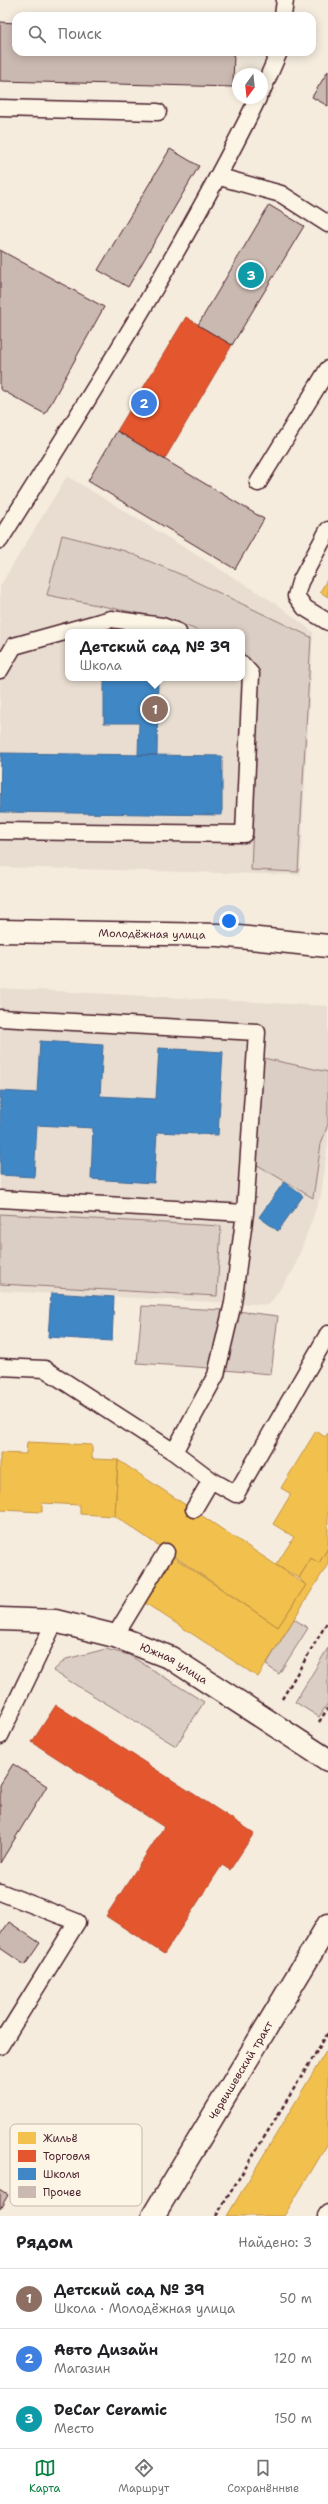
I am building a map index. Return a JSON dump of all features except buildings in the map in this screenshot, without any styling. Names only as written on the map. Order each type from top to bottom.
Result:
[{"type":"street","name":"Молодёжная улица","points":[[0,931],[219,935],[328,946]]},
{"type":"street","name":"Южная улица","points":[[0,1619],[55,1621],[115,1636],[171,1658],[328,1760]]},
{"type":"street","name":"Червишевский тракт","points":[[153,2216],[328,1925]]},
{"type":"lane","points":[[284,12],[285,0]]},
{"type":"lane","points":[[268,77],[277,56]]},
{"type":"lane","points":[[0,540],[68,432],[220,177],[255,104]]},
{"type":"lane","points":[[0,108],[158,112]]},
{"type":"lane","points":[[220,177],[281,194],[328,224]]},
{"type":"lane","points":[[258,483],[328,368]]},
{"type":"lane","points":[[328,530],[300,582],[296,596],[305,608],[328,622]]},
{"type":"lane","points":[[75,629],[111,619],[162,626],[170,629]]},
{"type":"lane","points":[[0,670],[14,646],[65,632]]},
{"type":"lane","points":[[0,831],[244,834],[251,674],[245,667]]},
{"type":"lane","points":[[0,1018],[257,1032],[245,1213],[232,1303],[216,1375],[174,1452]]},
{"type":"lane","points":[[0,1199],[245,1213]]},
{"type":"lane","points":[[0,1367],[45,1368],[174,1452],[210,1480],[236,1494],[328,1334]]},
{"type":"lane","points":[[194,1509],[210,1480]]},
{"type":"lane","points":[[115,1636],[166,1552]]},
{"type":"lane","points":[[0,1736],[55,1621]]},
{"type":"lane","points":[[0,1892],[77,1922],[0,2046]]},
{"type":"path","points":[[287,1703],[281,1699],[328,1622]]},
{"type":"path","points":[[320,1722],[328,1708]]},
{"type":"path","points":[[313,1718],[324,1725]]},
{"type":"path","points":[[216,2216],[328,2033]]},
{"type":"shaded area","points":[[67,476],[277,604],[313,632],[300,875],[0,867],[0,586]]},
{"type":"shaded area","points":[[62,535],[125,551],[182,575],[311,637],[298,872],[251,870],[259,674],[245,655],[245,629],[194,629],[172,620],[47,595]]},
{"type":"shaded area","points":[[0,988],[328,1006],[328,1142],[321,1195],[294,1269],[269,1305],[0,1291]]},
{"type":"shaded area","points":[[263,1058],[328,1072],[328,1124],[321,1144],[313,1198],[254,1163]]},
{"type":"shaded area","points":[[0,1214],[221,1226],[217,1296],[0,1284]]},
{"type":"shaded area","points":[[142,1306],[223,1310],[210,1368],[137,1363]]},
{"type":"shaded area","points":[[237,1311],[278,1316],[271,1374],[223,1370]]},
{"type":"shaded area","points":[[294,1619],[308,1628],[279,1674],[266,1665]]},
{"type":"shaded area","points":[[328,1648],[328,1703],[319,1717],[295,1702]]},
{"type":"shaded area","points":[[106,1649],[129,1655],[204,1702],[176,1746],[53,1671],[66,1659]]},
{"type":"place","name":"DeCar Ceramic","points":[[251,275]]},
{"type":"place","name":"Авто Дизайн","points":[[144,403]]},
{"type":"place","name":"Детский сад № 39","points":[[155,709]]}]
